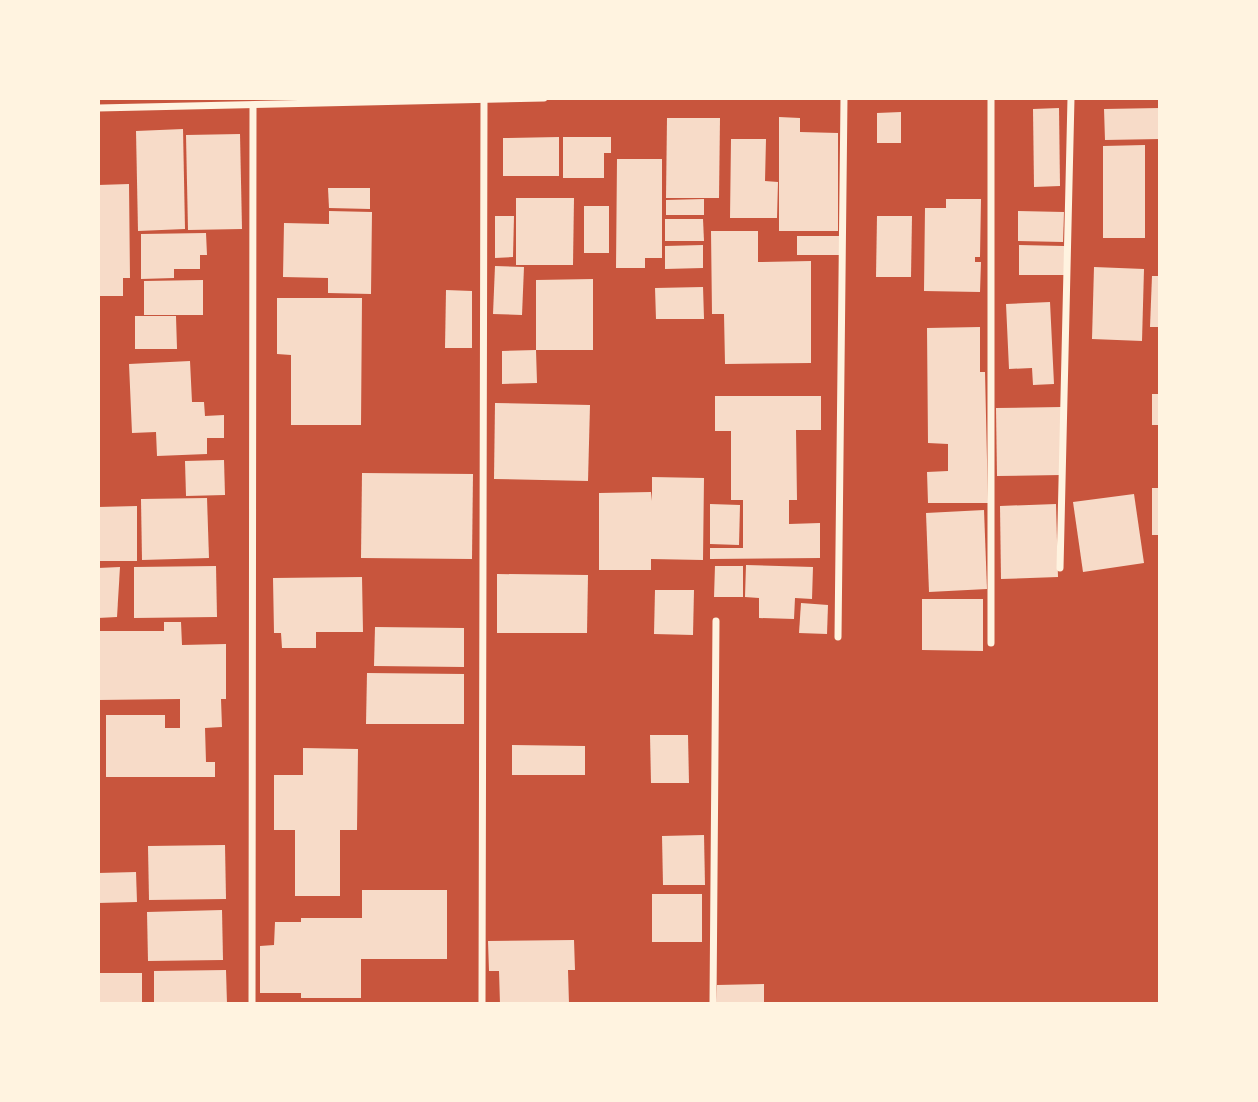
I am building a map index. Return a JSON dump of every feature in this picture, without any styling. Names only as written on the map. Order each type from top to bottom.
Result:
[{"type":"street","points":[[98,108],[544,98]]},
{"type":"street","points":[[838,637],[844,98]]},
{"type":"street","points":[[991,98],[991,643]]},
{"type":"street","points":[[1060,568],[1071,98]]},
{"type":"street","points":[[482,1004],[484,100]]},
{"type":"street","points":[[252,1004],[253,105]]},
{"type":"street","points":[[713,1004],[716,621]]},
{"type":"building","points":[[1059,108],[1060,186],[1034,187],[1033,109]]},
{"type":"building","points":[[1160,108],[1160,139],[1105,140],[1104,109]]},
{"type":"building","points":[[901,112],[901,143],[877,143],[877,113]]},
{"type":"building","points":[[779,117],[800,118],[800,132],[838,133],[838,231],[779,231]]},
{"type":"building","points":[[667,118],[720,118],[719,198],[666,198]]},
{"type":"building","points":[[183,129],[185,229],[138,231],[136,131]]},
{"type":"building","points":[[240,134],[242,229],[188,230],[186,135]]},
{"type":"building","points":[[559,137],[559,176],[503,176],[503,138]]},
{"type":"building","points":[[563,137],[611,137],[611,153],[604,153],[604,178],[563,178]]},
{"type":"building","points":[[731,139],[766,139],[765,181],[778,182],[777,218],[730,218]]},
{"type":"building","points":[[1145,145],[1145,238],[1103,238],[1103,146]]},
{"type":"building","points":[[617,159],[662,159],[662,258],[645,258],[645,268],[616,268]]},
{"type":"building","points":[[129,184],[130,278],[123,278],[123,296],[100,296],[98,185]]},
{"type":"building","points":[[328,188],[370,188],[370,209],[329,208]]},
{"type":"building","points":[[516,198],[574,198],[573,265],[516,265]]},
{"type":"building","points":[[704,199],[704,215],[666,215],[666,200]]},
{"type":"building","points":[[946,199],[981,199],[980,257],[975,257],[975,262],[981,262],[980,292],[924,291],[925,208],[946,208]]},
{"type":"building","points":[[584,206],[609,206],[609,253],[584,253]]},
{"type":"building","points":[[329,211],[372,212],[371,294],[328,293],[328,278],[283,277],[284,223],[329,224]]},
{"type":"building","points":[[1018,211],[1064,212],[1063,242],[1018,241]]},
{"type":"building","points":[[495,216],[514,216],[513,257],[495,258]]},
{"type":"building","points":[[877,216],[912,216],[911,277],[876,277]]},
{"type":"building","points":[[665,219],[703,219],[704,241],[665,241]]},
{"type":"building","points":[[711,231],[758,231],[758,262],[811,261],[811,363],[725,364],[724,314],[712,314]]},
{"type":"building","points":[[206,233],[207,255],[200,255],[200,269],[174,269],[174,278],[141,279],[141,234]]},
{"type":"building","points":[[797,236],[840,236],[840,255],[797,255]]},
{"type":"building","points":[[703,245],[703,268],[665,269],[665,246]]},
{"type":"building","points":[[1019,245],[1064,246],[1064,275],[1019,275]]},
{"type":"building","points":[[495,266],[524,267],[522,315],[493,314]]},
{"type":"building","points":[[1094,267],[1144,269],[1142,341],[1092,339]]},
{"type":"building","points":[[1152,276],[1160,276],[1160,327],[1150,327]]},
{"type":"building","points":[[593,279],[593,350],[536,350],[536,280]]},
{"type":"building","points":[[203,280],[203,315],[144,315],[144,281]]},
{"type":"building","points":[[703,287],[704,319],[656,319],[655,288]]},
{"type":"building","points":[[446,290],[472,291],[472,348],[445,348]]},
{"type":"building","points":[[277,298],[362,298],[361,425],[291,425],[291,355],[277,354]]},
{"type":"building","points":[[1050,302],[1054,384],[1033,385],[1032,368],[1009,369],[1006,304]]},
{"type":"building","points":[[135,316],[176,316],[177,349],[135,349]]},
{"type":"building","points":[[980,327],[980,372],[985,372],[988,503],[928,503],[927,472],[948,471],[948,444],[928,443],[927,328]]},
{"type":"building","points":[[536,350],[537,383],[502,384],[502,351]]},
{"type":"building","points":[[190,361],[192,402],[204,402],[205,416],[224,415],[224,438],[207,438],[207,454],[157,456],[156,432],[132,433],[129,364]]},
{"type":"building","points":[[1152,394],[1160,394],[1160,425],[1152,425]]},
{"type":"building","points":[[715,396],[821,396],[821,430],[796,430],[797,500],[789,500],[789,524],[820,523],[820,558],[710,559],[710,548],[743,548],[743,500],[731,500],[731,431],[715,431]]},
{"type":"building","points":[[495,403],[590,405],[588,481],[494,479]]},
{"type":"building","points":[[1061,407],[1061,475],[997,476],[996,408]]},
{"type":"building","points":[[224,460],[225,495],[186,496],[185,461]]},
{"type":"building","points":[[362,473],[473,474],[472,559],[361,558]]},
{"type":"building","points":[[652,477],[704,478],[703,560],[651,559],[651,570],[599,570],[599,493],[651,492],[652,501]]},
{"type":"building","points":[[1152,488],[1160,488],[1160,535],[1152,535]]},
{"type":"building","points":[[1134,494],[1144,563],[1083,572],[1073,502]]},
{"type":"building","points":[[207,498],[209,558],[142,560],[141,499]]},
{"type":"building","points":[[710,504],[740,505],[739,545],[710,544]]},
{"type":"building","points":[[1056,504],[1058,577],[1001,579],[1000,506]]},
{"type":"building","points":[[137,506],[137,561],[98,561],[98,507]]},
{"type":"building","points":[[984,510],[987,589],[929,592],[926,513]]},
{"type":"building","points":[[746,565],[813,567],[812,599],[795,598],[794,619],[759,618],[759,598],[745,597]]},
{"type":"building","points":[[216,566],[217,617],[134,618],[134,567]]},
{"type":"building","points":[[715,566],[743,566],[743,597],[714,597]]},
{"type":"building","points":[[120,567],[117,617],[98,618],[98,568]]},
{"type":"building","points":[[497,574],[588,575],[587,633],[497,633]]},
{"type":"building","points":[[362,577],[363,632],[316,632],[316,648],[282,648],[281,633],[274,633],[273,578]]},
{"type":"building","points":[[655,590],[694,590],[693,635],[654,634]]},
{"type":"building","points":[[922,599],[983,599],[983,651],[922,650]]},
{"type":"building","points":[[801,603],[828,605],[827,634],[799,633]]},
{"type":"building","points":[[164,622],[181,622],[182,645],[226,644],[226,699],[221,699],[222,727],[205,728],[206,762],[215,762],[215,777],[106,777],[106,715],[165,715],[165,728],[180,728],[180,699],[98,700],[98,631],[164,631]]},
{"type":"building","points":[[375,627],[464,628],[464,667],[374,666]]},
{"type":"building","points":[[367,673],[464,674],[464,724],[366,724]]},
{"type":"building","points":[[650,735],[688,735],[689,783],[651,783]]},
{"type":"building","points":[[512,745],[585,746],[585,775],[512,775]]},
{"type":"building","points":[[303,748],[358,749],[357,830],[340,830],[340,896],[295,896],[295,830],[274,830],[274,775],[303,775]]},
{"type":"building","points":[[704,835],[705,885],[663,885],[662,836]]},
{"type":"building","points":[[225,845],[226,899],[149,900],[148,846]]},
{"type":"building","points":[[136,872],[137,902],[98,903],[98,873]]},
{"type":"building","points":[[362,890],[447,890],[447,959],[361,959],[361,998],[301,998],[301,993],[260,993],[260,946],[274,945],[275,922],[301,922],[301,918],[362,918]]},
{"type":"building","points":[[652,894],[702,894],[702,942],[652,942]]},
{"type":"building","points":[[222,910],[223,960],[148,961],[147,912]]},
{"type":"building","points":[[574,940],[575,970],[568,970],[569,1004],[500,1004],[499,971],[489,971],[488,941]]},
{"type":"building","points":[[226,970],[227,1004],[154,1004],[154,971]]},
{"type":"building","points":[[98,973],[142,973],[142,1004],[98,1004]]},
{"type":"building","points":[[764,984],[764,1004],[716,1004],[717,985]]}]
